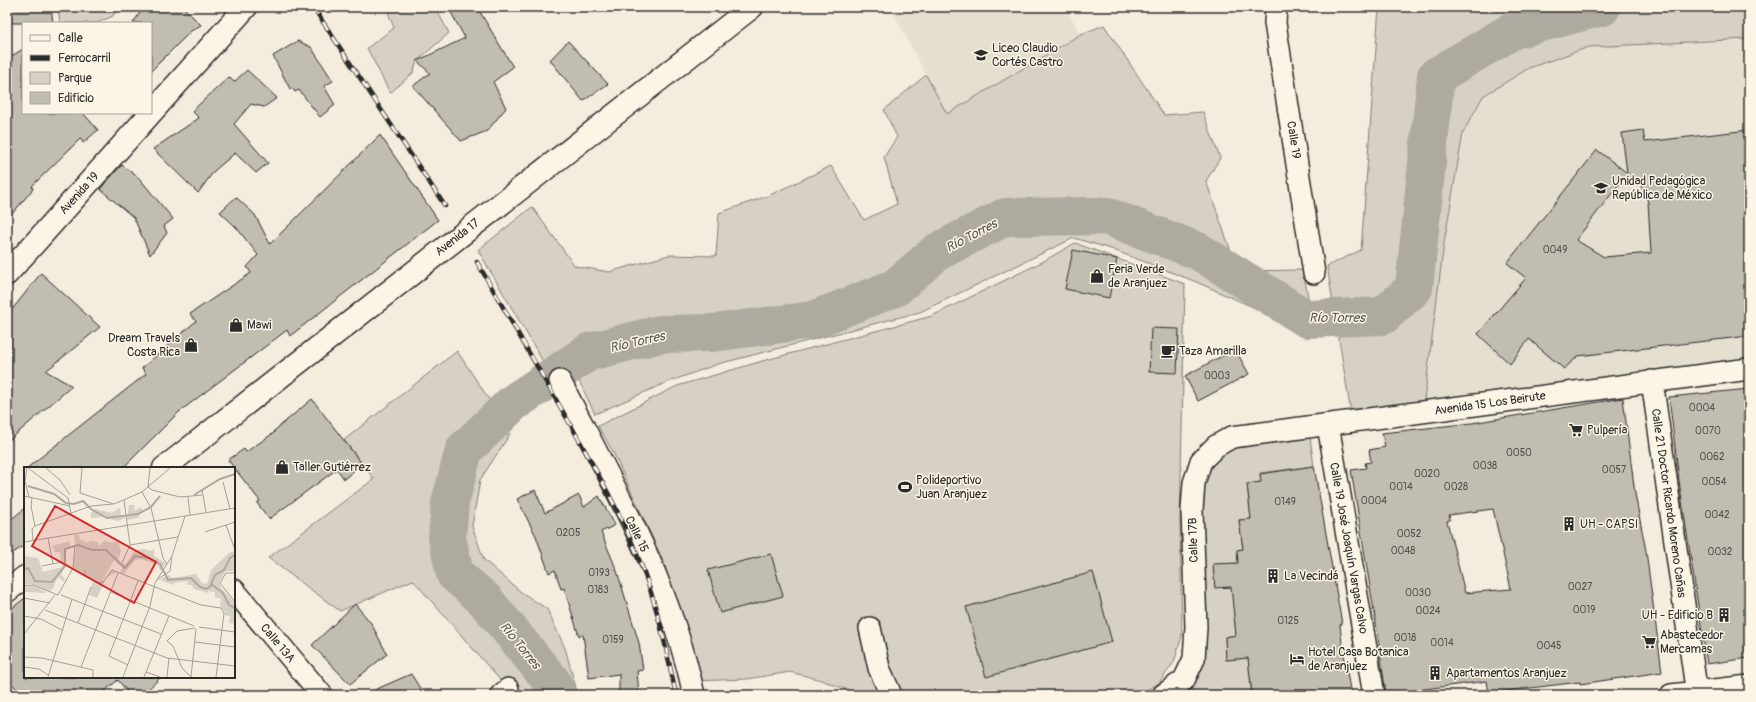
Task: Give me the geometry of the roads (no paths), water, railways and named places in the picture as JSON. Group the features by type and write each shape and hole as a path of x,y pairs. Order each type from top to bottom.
{"main road":[{"name":"Avenida 19","path":"152,112 246,7"},
{"name":"Avenida 17","path":"165,467 752,7"},
{"name":"Avenida 19","path":"7,274 150,114"},
{"path":"7,591 24,578"}],"street":[{"name":"Calle 19","path":"1276,7 1275,23 1314,273"},
{"name":"Avenida 15 Los Beirute","path":"1232,437 1749,369"},
{"name":"Calle 15","path":"560,381 644,546 668,604 687,664 694,695"},
{"name":"Calle 21 Doctor Ricardo Moreno Cañas","path":"1652,382 1697,693"},
{"name":"Calle 19 José Joaquín Vargas Calvo","path":"1328,425 1374,695"},
{"name":"Calle 17B","path":"1163,695 1184,680 1194,659 1196,627 1192,510 1194,483 1201,462 1216,446 1232,437"},
{"name":"Calle 13A","path":"235,591 322,695"},
{"path":"870,628 880,668 891,695"},
{"path":"1671,695 1749,686"}],"waterway":[{"name":"Río Torres","path":"558,695 553,683 485,600 455,574 447,538 450,503 464,450 513,403 589,352 660,334 712,333 813,320 895,288 937,252 1005,217 1106,216 1198,251 1307,319 1383,316 1414,288 1436,76 1514,30 1602,7"}],"railway":[{"path":"313,7 445,206"},
{"path":"477,262 582,446 610,497 635,549 653,598 666,646 676,695"}],"place":[{"name":"Liceo Claudio Cortés Castro","path":"981,55"},
{"name":"Unidad Pedagógica República de México","path":"1601,188"},
{"name":"Feria Verde de Aranjuez","path":"1097,276"},
{"name":"Mawi","path":"236,325"},
{"name":"Dream Travels Costa Rica","path":"191,345"},
{"name":"Taza Amarilla","path":"1168,351"},
{"name":"Pulpería","path":"1576,430"},
{"name":"Taller Gutiérrez","path":"282,467"},
{"name":"Polideportivo Juan Aranjuez","path":"905,487"},
{"name":"UH - CAPSI","path":"1569,524"},
{"name":"La Vecindá","path":"1273,576"},
{"name":"UH - Edificio B","path":"1724,615"},
{"name":"Abastecedor Mercamas","path":"1649,642"},
{"name":"Hotel Casa Botanica de Aranjuez","path":"1297,659"},
{"name":"Apartamentos Aranjuez","path":"1435,673"}]}
